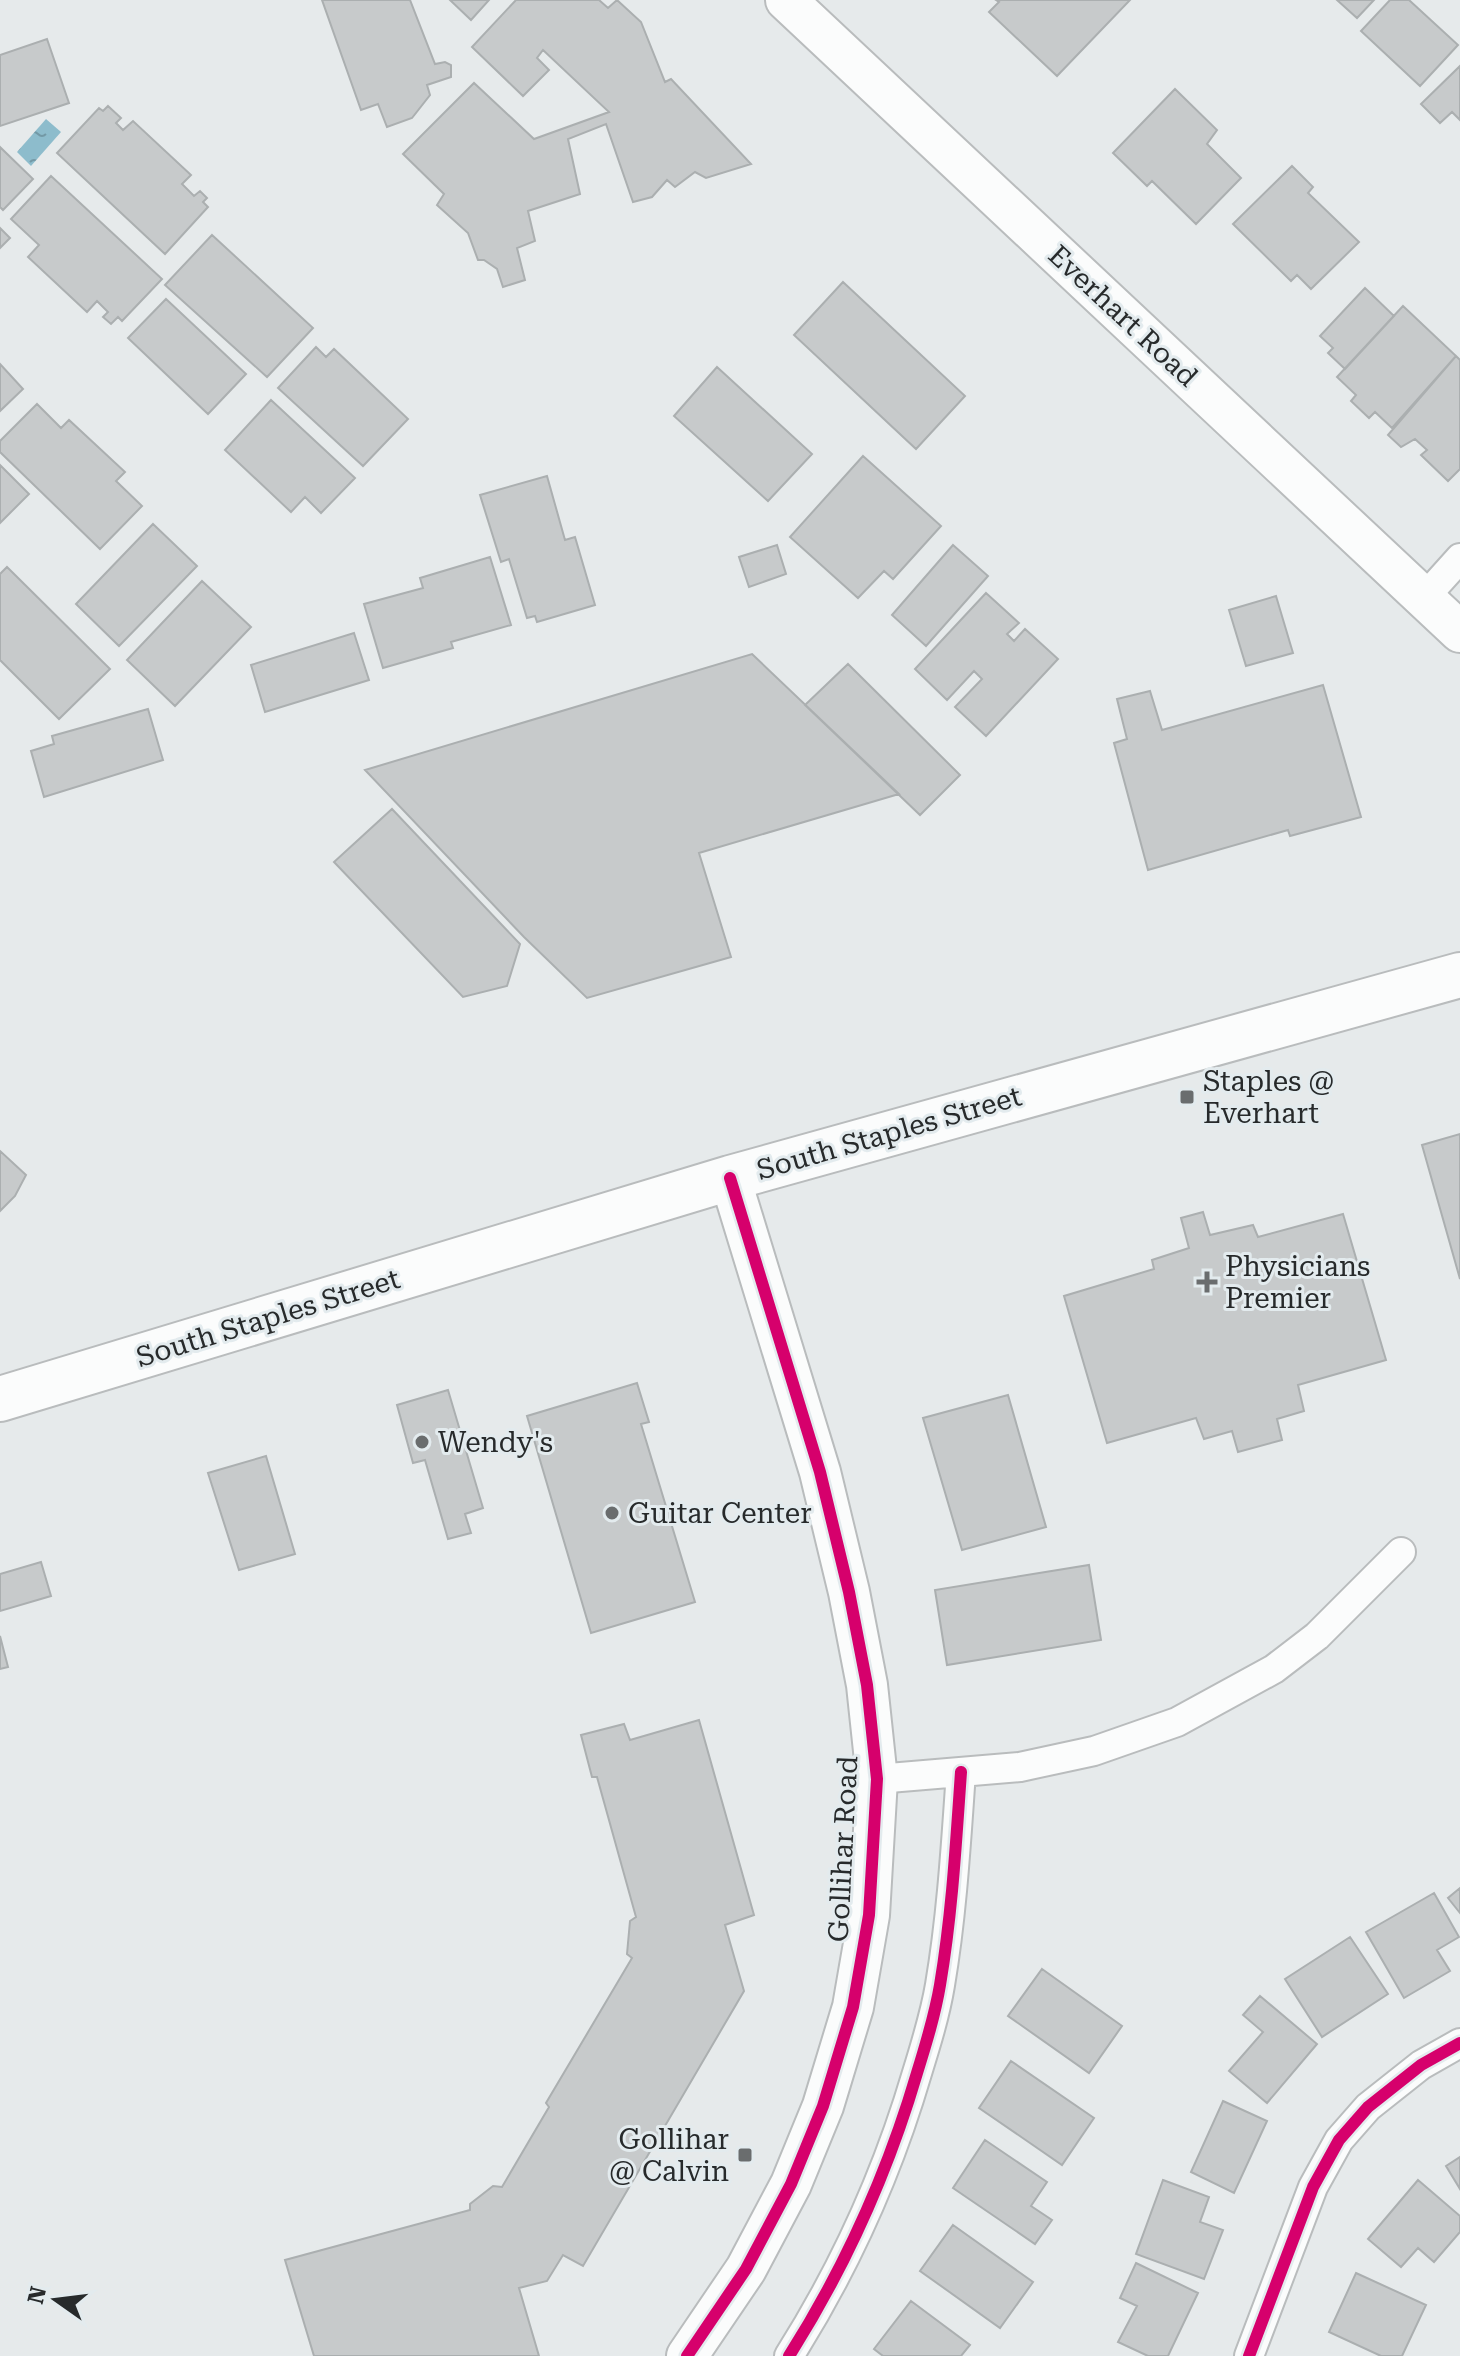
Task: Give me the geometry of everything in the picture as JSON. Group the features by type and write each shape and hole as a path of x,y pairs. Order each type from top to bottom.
{"main road":[{"name":"Everhart Road","path":"786,0 1460,632"},
{"name":"South Staples Street","path":"0,1399 730,1178 1460,975"},
{"name":"Gollihar Road","path":"687,2356 746,2269 791,2184 823,2106 853,2007 869,1915 877,1779 867,1685 820,1472 730,1178"}],"street":[{"path":"1424,598 1460,558"},
{"path":"877,1779 1020,1767 1094,1751 1177,1722 1274,1669 1317,1636 1401,1552"},
{"path":"789,2356 820,2307 855,2239 883,2175 920,2065 940,1988 951,1910 961,1772"},
{"path":"1249,2356 1313,2187 1339,2140 1368,2107 1421,2065 1460,2043"}],"water":[{"path":"46,119 61,132 31,166 17,152"}],"building":[{"path":"322,0 410,0 435,64 445,62 451,65 451,77 427,85 430,95 412,118 387,127 378,104 361,110"},
{"path":"450,0 489,0 471,20"},
{"path":"516,0 599,0 608,8 617,0 641,22 665,82 671,79 751,164 706,178 695,172 675,187 667,180 652,197 633,202 606,124 568,139 580,194 528,211 535,241 517,248 525,280 503,287 497,269 484,260 478,260 468,233 437,205 444,194 403,154 474,83 534,139 609,112 543,50 537,58 549,70 523,96 472,47"},
{"path":"996,0 1130,0 1057,76 989,12 999,2"},
{"path":"1337,0 1374,0 1357,18"},
{"path":"1390,0 1409,0 1458,45 1420,86 1361,31"},
{"path":"47,39 69,103 0,126 0,55"},
{"path":"1460,66 1460,120 1452,112 1440,123 1421,104"},
{"path":"1175,89 1217,130 1207,144 1241,178 1196,224 1152,181 1147,186 1113,153"},
{"path":"108,106 121,118 116,123 123,130 133,121 191,175 182,184 194,196 200,191 207,198 203,202 208,207 165,254 57,153 99,108 103,111"},
{"path":"0,147 33,179 3,210 0,207"},
{"path":"1292,166 1313,187 1308,193 1359,242 1311,289 1297,275 1291,281 1233,224"},
{"path":"51,176 162,279 122,321 118,317 111,324 103,317 108,312 97,301 87,312 28,257 39,245 11,219"},
{"path":"0,228 10,238 0,248"},
{"path":"212,235 313,328 267,377 165,285"},
{"path":"843,282 965,396 916,449 794,335"},
{"path":"1365,288 1394,316 1345,369 1328,353 1333,348 1320,336"},
{"path":"166,299 246,374 208,414 128,338"},
{"path":"1403,306 1456,356 1392,428 1375,412 1369,418 1351,401 1356,395 1337,377"},
{"path":"316,347 326,357 334,349 408,419 363,466 278,388"},
{"path":"1456,356 1460,360 1460,469 1448,481 1421,455 1427,450 1415,439 1401,447 1388,435"},
{"path":"0,364 23,389 0,411"},
{"path":"717,367 812,454 768,501 674,416"},
{"path":"271,400 355,478 321,513 305,497 291,512 225,450"},
{"path":"37,404 61,428 69,420 125,472 116,481 142,506 100,549 0,452 0,441"},
{"path":"863,456 941,526 893,579 884,571 858,598 790,537"},
{"path":"0,465 29,494 0,523"},
{"path":"547,476 565,540 575,537 595,605 537,622 535,616 527,618 509,559 501,562 480,495"},
{"path":"153,524 197,566 119,646 76,604"},
{"path":"777,545 786,574 749,587 739,557"},
{"path":"953,545 988,576 926,646 892,615"},
{"path":"490,557 511,625 451,642 453,648 383,668 364,604 423,588 420,578"},
{"path":"7,567 110,669 59,719 0,660 0,574"},
{"path":"202,581 251,627 175,706 127,660"},
{"path":"986,593 1019,623 1007,634 1014,641 1025,629 1058,659 986,736 955,707 982,679 974,671 947,700 915,669"},
{"path":"1276,596 1293,653 1246,666 1229,610"},
{"path":"354,633 369,680 265,712 251,665"},
{"path":"752,654 899,794 699,853 731,957 587,998 524,937 365,770"},
{"path":"848,664 960,775 920,815 805,705"},
{"path":"1323,685 1361,817 1290,836 1288,830 1148,870 1114,743 1127,739 1117,699 1150,691 1162,730"},
{"path":"148,709 163,760 44,797 31,751 54,744 52,736"},
{"path":"392,809 520,944 507,986 463,997 334,862"},
{"path":"1460,1134 1460,1279 1422,1145"},
{"path":"0,1151 26,1175 15,1196 0,1211"},
{"path":"1203,1212 1210,1235 1253,1225 1258,1237 1343,1214 1386,1360 1298,1385 1304,1411 1277,1419 1282,1440 1238,1452 1232,1431 1204,1439 1196,1418 1107,1443 1064,1296 1154,1269 1152,1260 1189,1248 1181,1218"},
{"name":"Guitar Center","path":"637,1383 649,1422 641,1424 695,1602 591,1633 527,1416"},
{"path":"448,1390 483,1508 465,1514 471,1533 448,1539 425,1460 413,1463 397,1405"},
{"path":"1008,1395 1046,1527 962,1550 923,1418"},
{"path":"266,1456 295,1554 239,1570 208,1473"},
{"path":"41,1562 51,1596 0,1611 0,1574"},
{"path":"1089,1565 1101,1640 947,1665 935,1590"},
{"path":"0,1636 8,1667 0,1669"},
{"path":"699,1720 754,1915 725,1925 744,1991 583,2266 563,2255 547,2281 519,2288 539,2356 314,2356 285,2260 470,2210 470,2204 493,2186 502,2187 549,2107 546,2103 632,1958 627,1954 630,1921 636,1917 597,1777 592,1777 581,1735 624,1724 630,1740"},
{"path":"1460,1888 1460,1913 1448,1898"},
{"path":"1434,1893 1459,1937 1437,1950 1450,1971 1404,1998 1366,1932"},
{"path":"1350,1937 1388,1994 1322,2037 1285,1979"},
{"path":"1042,1969 1122,2026 1089,2073 1008,2016"},
{"path":"1260,1996 1317,2044 1267,2103 1229,2071 1263,2032 1243,2015"},
{"path":"1011,2061 1094,2118 1062,2165 979,2108"},
{"path":"1223,2101 1267,2121 1234,2193 1191,2172"},
{"path":"985,2140 1047,2182 1031,2206 1052,2220 1035,2244 953,2188"},
{"path":"1460,2157 1460,2189 1446,2166"},
{"path":"1163,2180 1209,2197 1200,2222 1223,2230 1204,2279 1136,2254"},
{"path":"1418,2180 1460,2216 1460,2232 1434,2262 1418,2248 1401,2267 1368,2239"},
{"path":"953,2225 1033,2282 1000,2328 920,2271"},
{"path":"1136,2263 1198,2293 1168,2356 1148,2356 1118,2342 1137,2306 1120,2298"},
{"path":"1356,2273 1426,2305 1402,2356 1381,2356 1329,2332"},
{"path":"911,2301 970,2345 961,2356 883,2356 874,2349"}],"cycle path":[{"path":"687,2356 746,2269 791,2184 823,2106 853,2007 869,1915 877,1779 867,1685 849,1592 820,1472 730,1178"},
{"path":"789,2356 829,2288 863,2219 892,2148 927,2040 948,1932 961,1772"},
{"path":"1249,2356 1313,2187 1339,2140 1368,2107 1421,2065 1460,2043"}],"place":[{"name":"Staples @ Everhart","path":"1187,1097"},
{"name":"Physicians Premier","path":"1207,1282"},
{"name":"Wendy's","path":"422,1442"},
{"name":"Guitar Center","path":"612,1513"},
{"name":"Gollihar @ Calvin","path":"745,2155"}]}
